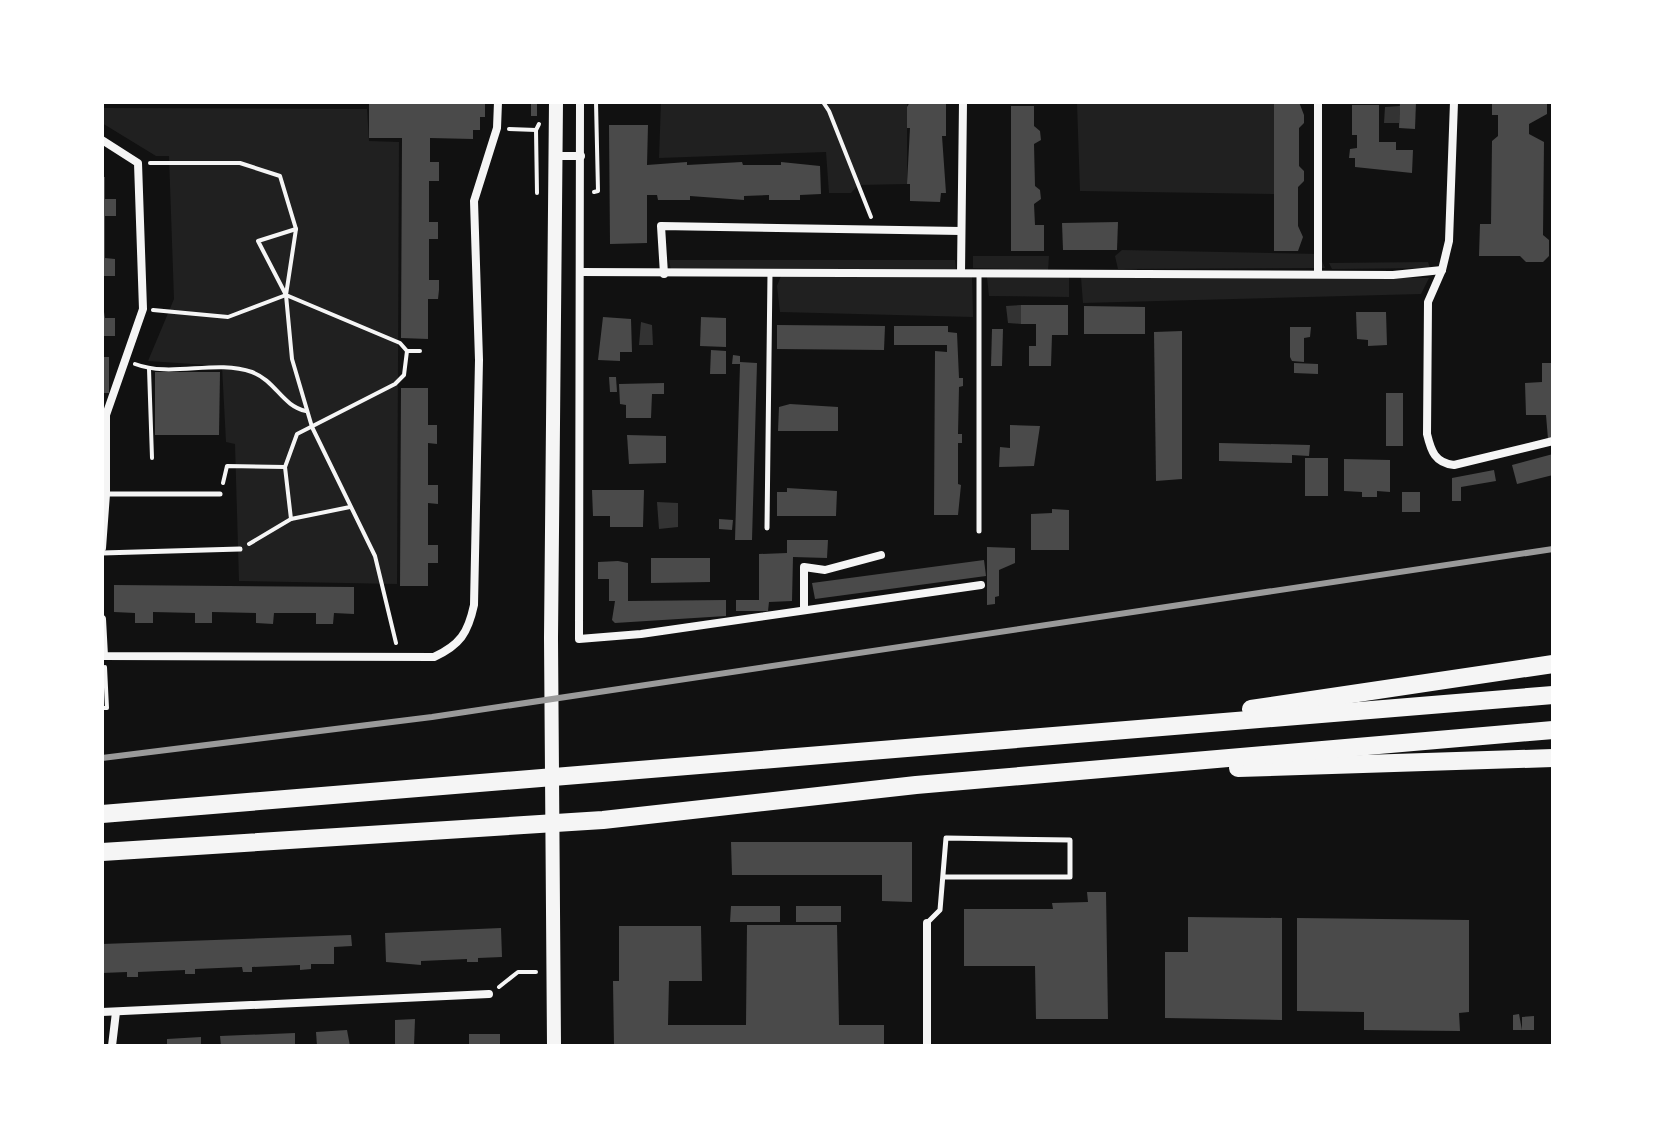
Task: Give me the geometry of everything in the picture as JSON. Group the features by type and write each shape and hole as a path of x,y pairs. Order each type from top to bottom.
{"highway":[{"path":"1098,733 1553,664"},
{"path":"102,814 1553,695"},
{"path":"102,852 603,820 1063,771 1553,730"},
{"path":"1063,771 1553,758"}],"street":[{"path":"102,619 104,656 434,657 454,648 469,629 474,605 479,360 474,201 497,128 498,102"},
{"path":"554,1046 551,638 556,102"},
{"path":"580,102 579,639 641,634 981,585"},
{"path":"961,273 963,102"},
{"path":"1318,102 1318,274"},
{"path":"1454,102 1449,241 1442,270 1428,302 1427,434 1432,453 1443,463 1454,465 1553,441"},
{"path":"102,140 138,163 143,309 106,415 102,551"},
{"path":"556,156 581,156"},
{"path":"664,274 661,226 961,231"},
{"path":"580,272 1393,275 1442,270"},
{"path":"804,609 804,567 825,570 881,555"},
{"path":"927,923 927,1046"},
{"path":"102,1012 489,994"},
{"path":"112,1046 116,1012"}],"lane":[{"path":"767,528 770,273"},
{"path":"979,273 979,531"},
{"path":"106,494 220,494"},
{"path":"102,551 240,549"},
{"path":"927,923 940,910 946,838 1070,840 1070,877 944,877"}],"path":[{"path":"823,102 875,230"},
{"path":"138,163 240,163 280,176 296,229 286,295 292,359 312,427 375,556 400,656"},
{"path":"291,519 285,467 297,434 395,384 404,375 407,351 400,343 286,295 258,241 296,229"},
{"path":"143,309 228,317 286,295"},
{"path":"407,351 420,351"},
{"path":"125,360 149,369 234,369 253,372 272,385 291,408 307,411"},
{"path":"149,369 152,458"},
{"path":"220,494 227,466 285,467"},
{"path":"240,549 291,519 350,507"},
{"path":"102,708 107,708 104,656"},
{"path":"489,994 518,972 536,973 536,961"}],"shaded area":[{"path":"661,102 907,102 907,184 858,185 851,193 829,193 826,152 659,158"},
{"path":"1077,102 1274,102 1274,194 1080,191"},
{"path":"1400,106 1399,123 1384,123 1385,107"},
{"path":"102,108 367,109 369,141 399,142 397,584 239,581 235,444 226,442 222,366 148,361 174,299 169,156 156,156 102,123"},
{"path":"1122,250 1319,254 1325,268 1118,269 1115,256"},
{"path":"973,256 1049,256 1048,270 973,268"},
{"path":"669,260 955,260 956,270 671,270"},
{"path":"1428,262 1430,268 1332,269 1329,263"},
{"path":"781,276 972,277 973,317 780,312 777,286"},
{"path":"987,277 1069,277 1069,297 989,296"},
{"path":"1081,277 1429,278 1421,294 1083,303"},
{"path":"1021,305 1021,324 1008,323 1006,306"},
{"path":"641,322 652,325 653,345 639,345"},
{"path":"657,502 678,503 678,527 659,529"}],"building":[{"path":"369,102 485,102 485,117 480,117 480,130 473,130 473,139 430,138 430,162 439,162 439,181 429,181 429,222 438,222 438,239 429,239 429,280 439,280 439,290 438,299 428,299 428,339 401,338 402,138 369,138"},
{"path":"910,102 946,104 946,136 942,136 946,193 941,193 940,202 910,201 910,184 907,184 910,128 907,128 907,107"},
{"path":"1274,102 1299,102 1304,115 1304,123 1299,128 1299,166 1304,171 1304,181 1298,187 1298,226 1303,237 1298,251 1274,251"},
{"path":"1400,102 1416,102 1415,129 1399,128"},
{"path":"1492,102 1547,102 1547,114 1529,124 1529,134 1544,142 1543,235 1549,240 1549,256 1543,262 1526,262 1520,256 1479,256 1480,224 1491,224 1492,141 1498,136 1498,115 1492,115"},
{"path":"531,104 537,104 537,116 531,116"},
{"path":"1352,105 1379,105 1379,142 1396,142 1396,150 1413,150 1412,173 1355,167 1355,158 1349,158 1350,149 1357,148 1357,135 1352,135"},
{"path":"1011,106 1034,106 1034,126 1040,131 1041,140 1034,144 1035,186 1040,190 1041,199 1034,204 1035,225 1044,225 1044,251 1011,251"},
{"path":"609,125 648,125 647,165 742,162 743,165 781,165 781,162 820,166 821,194 800,195 800,200 769,200 769,195 744,196 744,200 690,196 690,200 658,200 657,195 647,195 647,243 610,244"},
{"path":"102,177 105,177 105,199 116,199 116,216 105,216 105,258 115,259 115,276 102,276"},
{"path":"1118,222 1117,250 1063,250 1062,223"},
{"path":"102,299 105,318 115,318 115,336 102,336"},
{"path":"1021,305 1068,305 1068,335 1052,335 1051,366 1029,366 1029,346 1036,346 1036,324 1021,324"},
{"path":"1084,306 1145,307 1145,334 1084,334"},
{"path":"1356,312 1386,312 1387,345 1368,346 1368,340 1357,339"},
{"path":"603,317 631,319 632,352 620,352 620,361 598,360"},
{"path":"701,317 726,318 726,347 700,346"},
{"path":"777,325 885,326 884,350 777,349"},
{"path":"894,326 948,326 948,332 957,333 959,378 963,378 963,386 959,387 958,434 962,434 962,443 958,443 958,484 961,485 958,515 934,515 935,351 947,352 947,345 894,345"},
{"path":"1290,327 1311,327 1310,337 1304,338 1304,362 1292,361 1290,357"},
{"path":"992,329 1003,329 1002,366 991,366"},
{"path":"1182,331 1182,479 1156,481 1154,332"},
{"path":"711,350 726,351 726,374 710,374"},
{"path":"733,355 740,356 740,362 757,363 752,540 735,540 740,364 732,364"},
{"path":"102,357 109,357 109,393 102,393"},
{"path":"1294,363 1318,364 1318,374 1294,373"},
{"path":"1542,363 1553,363 1553,438 1548,439 1546,415 1526,415 1525,383 1542,382"},
{"path":"155,372 220,372 219,435 155,435"},
{"path":"609,377 616,377 617,392 610,392"},
{"path":"664,383 664,394 652,394 651,418 626,418 626,405 620,404 619,384"},
{"path":"401,388 428,388 428,425 437,425 437,444 428,443 428,485 438,485 438,504 428,503 428,545 438,545 438,563 428,563 428,586 400,586"},
{"path":"1386,393 1403,393 1403,446 1386,446"},
{"path":"790,404 838,407 838,431 778,431 779,407"},
{"path":"1010,425 1040,426 1034,466 999,467 1000,447 1010,448"},
{"path":"627,435 666,436 666,463 629,464"},
{"path":"1219,443 1310,445 1309,456 1292,455 1292,463 1219,461"},
{"path":"1553,454 1553,475 1517,484 1512,465"},
{"path":"1305,458 1328,458 1328,496 1305,496"},
{"path":"1344,459 1390,460 1390,492 1377,491 1377,497 1362,497 1362,492 1344,491"},
{"path":"1494,470 1496,481 1461,487 1461,501 1452,501 1452,478"},
{"path":"787,488 837,491 836,516 777,516 777,492 787,492"},
{"path":"592,490 644,490 643,527 610,527 610,516 593,516"},
{"path":"1402,492 1420,492 1420,512 1402,512"},
{"path":"1052,509 1069,510 1069,550 1031,550 1031,514 1052,513"},
{"path":"719,519 733,520 732,530 719,529"},
{"path":"787,540 828,540 827,558 793,557 792,601 769,602 768,611 736,611 736,600 759,600 759,554 787,553"},
{"path":"987,547 1015,548 1015,563 999,570 999,596 995,597 995,604 987,605"},
{"path":"651,558 710,558 710,582 651,583"},
{"path":"984,560 986,576 815,599 812,583"},
{"path":"598,562 628,563 628,601 726,600 726,616 615,623 612,620 615,601 609,601 609,579 598,579"},
{"path":"114,585 354,587 354,614 334,613 333,624 316,624 316,613 274,613 273,624 256,623 256,613 212,612 212,623 195,623 195,613 153,612 153,623 135,623 135,613 114,612"},
{"path":"731,842 912,842 912,902 882,901 882,875 732,875"},
{"path":"1087,892 1106,892 1108,1019 1036,1019 1035,966 964,966 964,909 1053,909 1052,903 1088,902"},
{"path":"731,906 780,906 780,922 730,922"},
{"path":"796,906 841,906 841,922 796,922"},
{"path":"1188,917 1282,918 1282,1020 1165,1018 1165,952 1188,952"},
{"path":"1297,918 1469,920 1469,1012 1459,1013 1460,1031 1364,1030 1364,1012 1297,1011"},
{"path":"747,925 837,925 839,1025 884,1025 884,1046 614,1046 613,981 619,981 619,926 701,926 702,981 669,981 668,1025 746,1025"},
{"path":"501,928 502,957 478,958 478,962 467,962 467,959 421,961 421,965 386,962 385,933"},
{"path":"351,935 352,946 334,947 334,964 311,964 311,969 300,970 300,965 252,967 252,972 243,972 242,967 195,969 195,974 185,974 185,970 138,972 138,977 127,977 127,972 102,973 102,944"},
{"path":"1519,1014 1522,1030 1513,1030 1513,1015"},
{"path":"1534,1016 1534,1030 1522,1030 1522,1017"},
{"path":"415,1019 414,1046 395,1046 395,1020"},
{"path":"347,1030 350,1046 317,1046 316,1032"},
{"path":"295,1033 295,1046 221,1046 220,1036"},
{"path":"469,1034 500,1034 500,1046 469,1046"},
{"path":"201,1037 201,1046 167,1046 167,1039"}],"railway":[{"path":"102,758 432,717 1553,549"}]}
